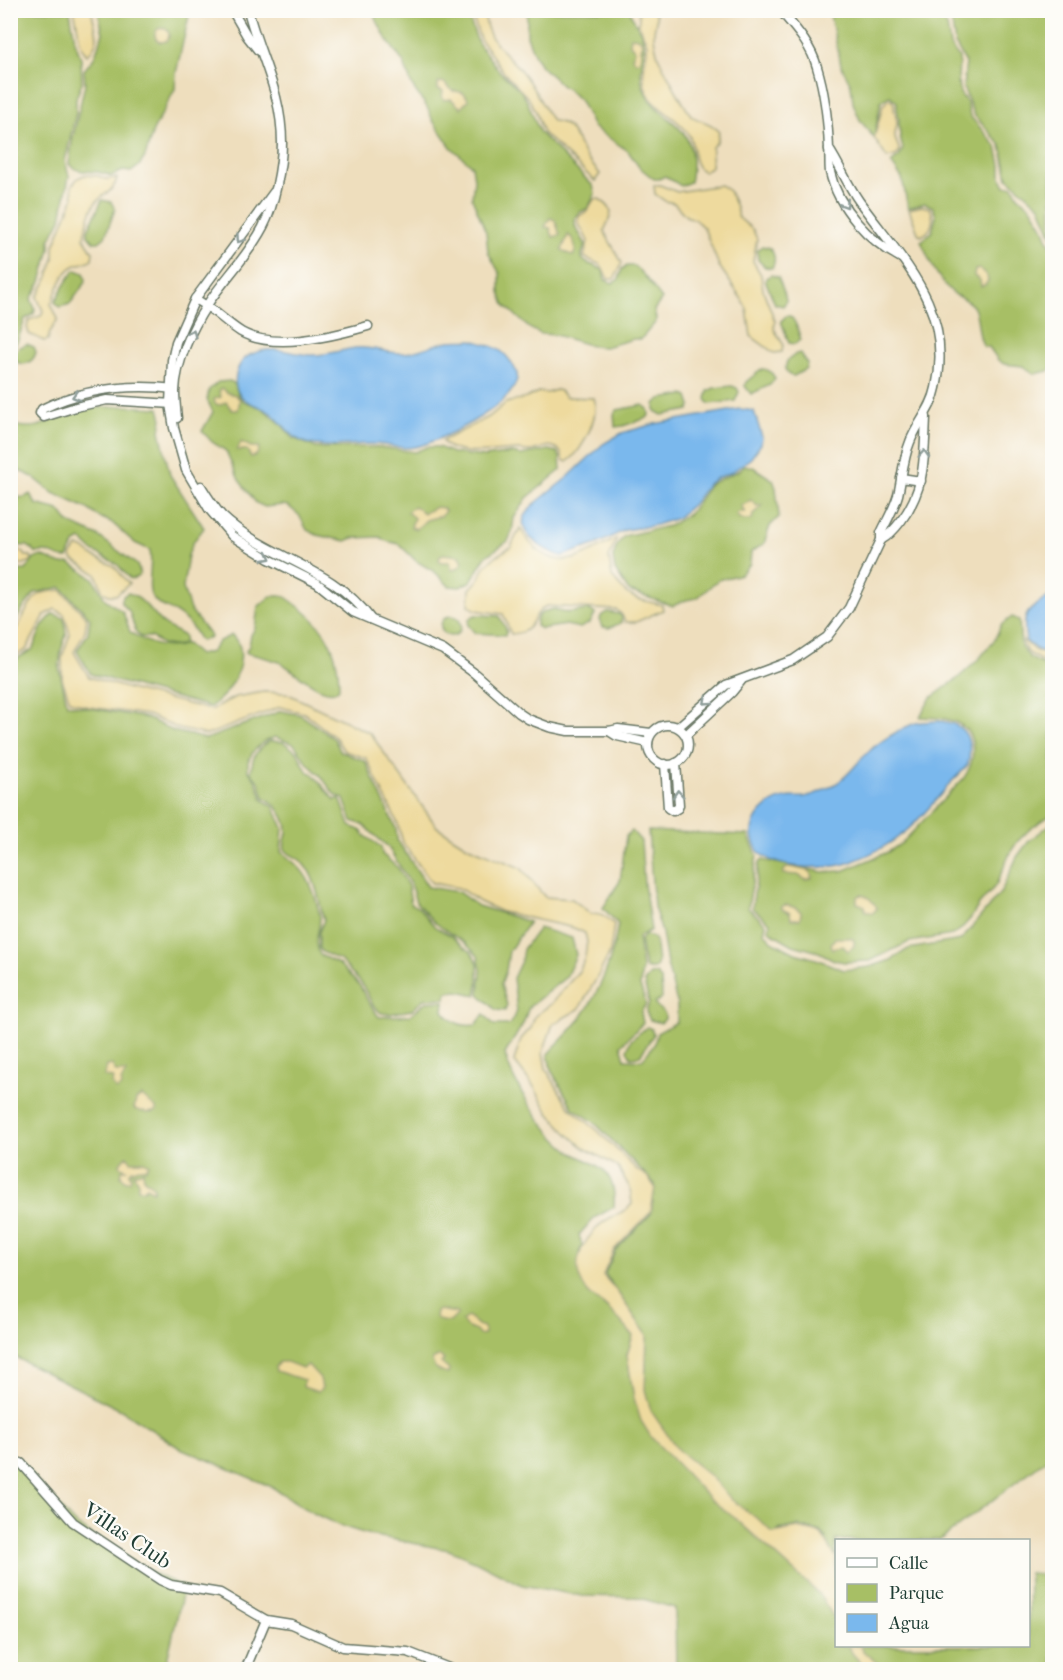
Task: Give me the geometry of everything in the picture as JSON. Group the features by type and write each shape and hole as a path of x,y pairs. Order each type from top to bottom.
{"street":[{"path":"232,10 247,36 260,52"},
{"path":"173,389 186,347 207,305 246,255 264,226 273,205 280,164 281,123 274,85 260,52 248,10"},
{"path":"780,10 805,41 817,67 830,171 834,185 848,211 873,239 886,250 902,258"},
{"path":"678,728 721,689 793,660 827,637 849,608 881,540 881,533 897,498 911,440 932,401 939,373 939,354 937,328 930,303 902,258 844,179 829,149"},
{"path":"274,192 195,299 176,342 172,360 173,404 184,455 197,481 218,512 250,536 321,574 362,608 370,618 443,650 474,673 519,713 539,724 568,731 624,729 651,733 667,725 678,728 686,735 687,750 676,763 679,804 678,808 673,811 668,808 665,764"},
{"path":"195,299 207,305 241,332 255,338 270,340 329,336 368,326"},
{"path":"173,389 136,387 77,394 42,409 40,413 44,417 107,400 173,404"},
{"path":"107,390 107,400"},
{"path":"881,540 892,532 916,499 924,470 926,415"},
{"path":"901,478 921,481"},
{"path":"686,735 732,692 741,680"},
{"path":"609,731 617,736 648,743"},
{"path":"651,733 648,743 652,757 665,764 676,763"},
{"name":"Villas Club","path":"21,1463 67,1515 89,1534 128,1557 160,1580 171,1585 220,1593 266,1620 291,1624 343,1647 408,1652 454,1670"},
{"path":"245,1670 266,1620"}],"green space":[{"path":"11,10 70,11 75,41 81,59 82,83 76,98 76,113 65,161 69,176 61,219 50,240 50,249 41,282 31,299 35,309 34,314 25,319 17,342 11,350"},
{"path":"98,11 190,11 176,73 175,89 153,131 145,157 131,172 123,171 111,176 80,170 69,164 85,84 84,70 94,58 103,33"},
{"path":"372,11 468,11 478,43 500,72 520,90 540,133 593,186 595,194 588,208 575,218 575,226 586,245 583,260 603,270 605,280 613,283 619,279 622,269 634,266 662,299 654,310 655,323 641,339 605,347 592,346 556,335 541,334 529,328 505,305 500,292 500,274 488,252 486,232 472,198 474,179 472,166 451,147 433,121 427,107 412,86 404,63 387,40"},
{"path":"527,11 630,11 644,43 641,77 644,89 656,108 679,128 690,146 692,173 690,182 681,186 665,176 654,179 639,167 628,151 593,127 580,101 541,66 534,54 527,36"},
{"path":"829,11 937,11 938,17 947,26 950,46 959,58 960,93 967,103 970,116 997,147 1001,178 1005,186 1013,186 1018,196 1030,206 1041,223 1052,249 1052,368 1048,371 1035,374 1023,366 1004,364 998,360 989,347 984,347 974,308 969,302 952,292 937,275 921,241 932,232 936,216 933,207 925,203 908,208 902,178 891,163 900,156 903,148 897,102 890,96 881,101 874,138 860,120 853,103 851,85 841,65"},
{"path":"944,11 1052,11 1052,236 1040,206 1008,178 1001,145 974,115 963,87 966,63 955,44 952,24"},
{"path":"102,200 111,202 115,209 105,237 99,242 94,242 88,235 88,230"},
{"path":"762,246 770,248 773,253 772,268 765,267 758,260 757,250"},
{"path":"76,270 84,273 85,283 70,304 60,307 55,302"},
{"path":"771,275 778,277 783,289 786,302 783,306 775,304 766,282 766,278"},
{"path":"786,316 792,318 798,330 800,340 795,344 789,343 781,321"},
{"path":"27,344 34,347 35,355 26,363 17,362 14,355 18,348"},
{"path":"800,353 807,363 806,369 794,376 789,375 785,369 787,361"},
{"path":"762,369 770,371 775,379 770,385 751,394 745,386 746,382"},
{"path":"230,381 235,384 243,401 262,408 293,438 316,448 378,447 415,452 427,447 438,447 453,453 485,457 512,453 521,455 549,450 557,452 560,457 561,470 527,498 514,518 508,541 485,557 471,581 460,587 449,586 435,572 416,561 399,544 380,537 353,538 346,541 317,535 307,530 299,515 288,506 265,507 256,503 239,480 226,451 212,442 202,431 213,412 207,400 209,390 218,382"},
{"path":"732,386 739,392 735,401 709,404 706,399 708,391"},
{"path":"684,395 688,397 691,406 689,410 662,415 655,411 655,404 660,399"},
{"path":"643,405 648,409 647,418 615,427 614,414 617,410"},
{"path":"124,406 159,408 162,419 160,431 170,475 204,528 193,542 188,555 183,588 190,610 211,637 200,641 183,618 159,604 152,597 150,593 150,550 135,543 111,522 53,493 33,477 11,467 10,419 17,426 33,427 81,410"},
{"path":"744,465 753,467 773,480 779,517 770,526 764,544 751,552 750,564 741,574 718,580 697,598 673,606 629,591 615,570 613,557 617,545 624,536 669,526 689,514 710,484 740,470"},
{"path":"30,494 36,504 59,510 69,523 98,536 137,565 139,576 129,578 117,564 93,551 81,540 74,544 68,558 46,552 36,553 28,546 11,545 11,496 13,498 25,497"},
{"path":"41,556 61,564 70,563 93,578 105,599 123,612 130,632 150,643 172,647 187,644 199,655 211,652 219,641 232,635 237,641 241,657 233,682 223,696 210,707 91,674 77,651 88,633 90,618 61,587 35,593 11,629 11,571 26,570 34,559"},
{"path":"128,593 141,601 162,623 184,636 184,644 173,646 162,644 151,637 141,637 136,632 129,611 121,603 123,596"},
{"path":"271,596 284,596 297,605 325,634 331,645 338,672 339,688 336,691 314,686 279,662 247,653 255,628 258,607"},
{"path":"555,609 568,612 590,610 595,614 590,623 580,628 566,625 541,629 536,626 537,618 541,613"},
{"path":"607,612 619,614 622,617 621,623 609,628 603,627 601,616"},
{"path":"53,614 64,618 66,635 59,668 67,704 147,718 173,731 206,739 281,711 301,715 334,739 341,752 365,761 396,829 397,840 428,887 458,892 478,906 529,922 509,951 501,984 507,1005 505,1011 496,1010 479,994 481,970 478,956 465,943 435,923 416,902 410,883 388,847 363,825 352,821 344,799 334,794 294,744 275,737 263,742 253,752 248,762 248,770 256,781 263,800 273,806 283,828 281,852 294,862 307,878 313,892 320,916 316,940 320,955 339,964 360,986 379,1017 410,1015 426,1002 444,1001 443,1011 457,1023 476,1025 484,1014 494,1025 509,1025 517,1011 513,978 521,961 523,949 539,928 572,938 576,955 566,977 529,1007 523,1024 505,1054 523,1094 552,1135 573,1153 602,1169 611,1182 614,1207 594,1218 579,1235 582,1245 579,1253 586,1290 623,1322 633,1336 627,1355 633,1392 649,1406 645,1390 647,1335 605,1274 616,1250 651,1214 655,1184 594,1122 573,1108 551,1070 548,1054 583,1015 606,971 618,924 603,908 620,881 626,836 632,831 641,841 644,884 651,930 638,937 642,968 640,986 646,1004 641,1012 643,1023 621,1045 625,1059 642,1060 654,1045 657,1033 677,1022 677,1003 654,907 648,831 748,835 757,855 748,908 766,924 764,932 772,941 795,953 844,970 869,967 891,960 908,949 961,940 1001,892 1017,857 1029,841 1052,823 1052,1455 941,1539 835,1539 835,1647 1030,1647 1030,1573 1052,1577 1052,1669 676,1669 675,1608 636,1597 582,1596 522,1585 449,1550 370,1535 338,1525 311,1512 272,1487 178,1447 123,1411 11,1355 11,662 32,650 43,625","holes":["798,1526 822,1532 826,1538 777,1530"]},
{"path":"475,615 499,616 507,631 505,635 475,633 468,625 469,619"},
{"path":"451,616 458,619 461,626 458,633 451,636 444,633 441,626 444,619"},
{"path":"1012,617 1019,620 1021,647 1030,658 1052,669 1052,814 1029,830 1017,842 996,885 971,918 952,935 909,942 870,961 844,962 793,945 769,931 770,923 752,908 759,863 762,860 823,872 843,871 888,852 902,843 963,779 973,753 970,736 966,729 946,719 920,717 930,699 979,659 995,639 1001,625"},
{"path":"270,741 283,742 297,752 307,771 313,774 335,800 340,798 350,826 362,831 381,847 382,854 398,868 408,886 411,904 419,908 435,927 452,936 471,952 478,963 476,995 458,991 447,992 446,998 424,999 412,1010 381,1013 373,1005 362,984 340,960 322,952 319,948 319,932 324,920 314,883 309,871 301,861 285,849 287,831 283,816 264,797 259,782 251,773 252,762 256,754"},
{"path":"645,935 652,937 656,942 658,962 652,969 645,968 640,940"},
{"path":"656,974 661,979 662,998 655,1005 665,1014 665,1019 661,1023 650,1020 646,1012 649,1003 644,982 650,975"},
{"path":"647,1027 652,1029 653,1035 640,1056 631,1057 627,1050 631,1040"},
{"path":"10,1456 21,1463 73,1522 145,1570 184,1587 165,1669 11,1669"}],"sand":[{"path":"74,11 92,11 97,38 87,55 80,40"},
{"path":"471,11 485,11 485,21 492,37 526,78 552,121 564,124 572,132 586,157 600,174 595,181 543,133 529,99 505,74 480,39"},
{"path":"638,11 654,11 656,19 654,35 658,56 689,113 713,126 719,132 717,142 712,147 711,167 704,172 697,165 691,139 685,129 656,104 647,92 643,74 647,43 640,27"},
{"path":"162,28 167,30 169,35 167,40 162,42 157,40 155,35 157,30"},
{"path":"631,37 642,41 640,61 636,62 632,57 635,50 630,44"},
{"path":"443,82 453,91 462,92 465,95 468,100 461,108 451,99 444,100 443,91 438,89 438,83"},
{"path":"888,100 892,100 894,104 897,123 895,138 900,150 897,155 887,158 874,138 883,105"},
{"path":"84,175 99,176 105,179 117,178 112,189 95,203 89,218 84,238 93,252 92,259 74,266 63,277 51,304 58,319 48,340 44,341 29,334 27,327 29,320 41,316 43,311 37,297 47,280 54,259 54,246 73,199 72,185"},
{"path":"654,185 677,192 720,185 729,191 738,217 753,230 757,239 753,261 761,275 763,290 775,321 774,329 783,344 782,352 774,353 751,336 747,309 719,266 704,228 694,219 686,216 674,203 665,201 655,194"},
{"path":"594,199 599,199 608,206 611,212 604,231 622,263 614,279 608,279 601,265 584,257 588,241 578,222 579,216 587,211"},
{"path":"922,206 930,208 933,220 928,231 921,236 909,209"},
{"path":"550,218 555,220 560,235 553,237 550,228 545,227"},
{"path":"568,235 575,245 573,256 562,250"},
{"path":"980,269 987,276 988,281 981,286 980,280 974,276 975,270"},
{"path":"222,388 236,395 240,400 238,410 232,410 226,402 221,405 215,404 214,399 221,397 219,391"},
{"path":"556,390 565,397 594,398 592,424 584,442 567,462 563,460 559,450 553,447 529,451 467,452 448,447 442,441 489,417 506,403 539,392 547,393"},
{"path":"241,442 251,447 259,447 257,455 251,457 247,450 237,450"},
{"path":"751,500 757,506 763,505 753,514 752,520 739,518 736,515 738,512 745,512 741,506"},
{"path":"414,506 424,513 436,507 443,508 445,511 441,516 426,520 417,529 411,527 414,518 407,512"},
{"path":"520,528 536,549 558,560 577,558 616,539 609,558 612,577 626,593 637,599 662,605 663,610 636,622 625,622 617,610 546,606 536,615 529,627 519,633 511,634 503,614 476,610 469,605 470,589 479,579 484,567 511,547"},
{"path":"11,547 23,552 26,556 31,556 32,561 21,565 11,557"},
{"path":"77,547 83,548 93,556 114,566 129,584 116,595 103,592 96,574 72,559 71,556"},
{"path":"443,554 460,556 463,562 453,570 450,562 439,560"},
{"path":"61,590 87,618 85,631 74,652 89,677 211,710 235,697 264,692 286,693 370,733 437,827 469,847 521,868 545,897 572,899 591,914 601,914 614,924 610,952 599,974 579,1009 553,1024 543,1052 546,1069 569,1107 597,1130 637,1170 647,1176 655,1187 651,1212 614,1250 603,1275 647,1335 645,1390 651,1411 678,1450 709,1475 732,1500 773,1533 798,1528 821,1533 835,1555 835,1619 819,1594 736,1519 710,1499 651,1437 641,1421 634,1398 627,1355 633,1336 612,1312 586,1290 581,1281 578,1263 583,1246 601,1224 632,1204 630,1188 617,1166 584,1148 566,1132 549,1113 534,1087 514,1061 521,1039 531,1028 535,1016 551,1004 580,970 585,957 587,941 585,933 574,928 502,912 480,902 459,888 432,883 403,843 398,824 366,758 344,751 336,738 304,713 280,707 207,735 179,729 148,715 89,707 70,701 62,679 62,657 70,634 64,614 55,609 45,615 26,650 11,658 11,633 18,626 33,600 42,593"},
{"path":"1023,640 1034,650 1052,657 1052,667 1029,653"},
{"path":"790,867 810,871 812,878 806,880 798,875 783,874 785,869"},
{"path":"860,895 874,903 877,908 873,913 865,911 865,906 857,903 857,897"},
{"path":"786,905 801,912 800,919 791,919 790,913 782,909 782,906"},
{"path":"835,938 850,938 854,940 854,946 848,951 842,945 833,949 831,944"},
{"path":"112,1065 116,1072 126,1072 121,1082 122,1086 116,1090 112,1084 113,1078 104,1077 107,1066"},
{"path":"142,1096 156,1108 156,1112 146,1113 134,1109 136,1100"},
{"path":"127,1156 131,1161 144,1161 149,1164 146,1169 132,1169 129,1173 130,1181 126,1181 121,1176 122,1170 126,1169 121,1167 120,1163"},
{"path":"143,1171 144,1179 154,1187 153,1191 146,1187 144,1190 138,1188 138,1180 133,1174"},
{"path":"439,1310 457,1313 457,1315 450,1322 441,1321 435,1317"},
{"path":"468,1316 484,1327 484,1334 479,1335 476,1331 466,1327 462,1321"},
{"path":"440,1356 444,1360 441,1363 449,1370 448,1374 438,1370 433,1363 432,1360"},
{"path":"279,1362 287,1362 302,1368 308,1365 320,1378 322,1388 318,1392 303,1387 304,1380 276,1371 275,1367"},
{"path":"849,1647 861,1647 884,1669 866,1669"}],"water":[{"path":"472,340 491,346 505,354 513,365 517,377 511,392 501,402 472,422 456,431 415,447 374,444 323,446 306,443 292,434 269,412 244,399 239,394 235,381 241,362 259,351 281,350 316,355 361,348 405,353 449,341"},
{"path":"740,409 754,411 762,437 761,444 751,458 732,472 709,483 693,504 677,518 656,525 625,530 597,544 562,556 536,543 526,531 524,518 532,506 568,477 603,444 622,433 654,424"},
{"path":"1052,594 1052,655 1036,649 1026,641 1025,622 1029,612"},
{"path":"939,721 955,725 966,734 970,747 968,764 915,823 894,840 851,862 818,867 781,864 762,855 756,848 752,836 754,822 769,804 783,798 807,796 825,789 841,780 870,750 897,732 916,723"}]}
